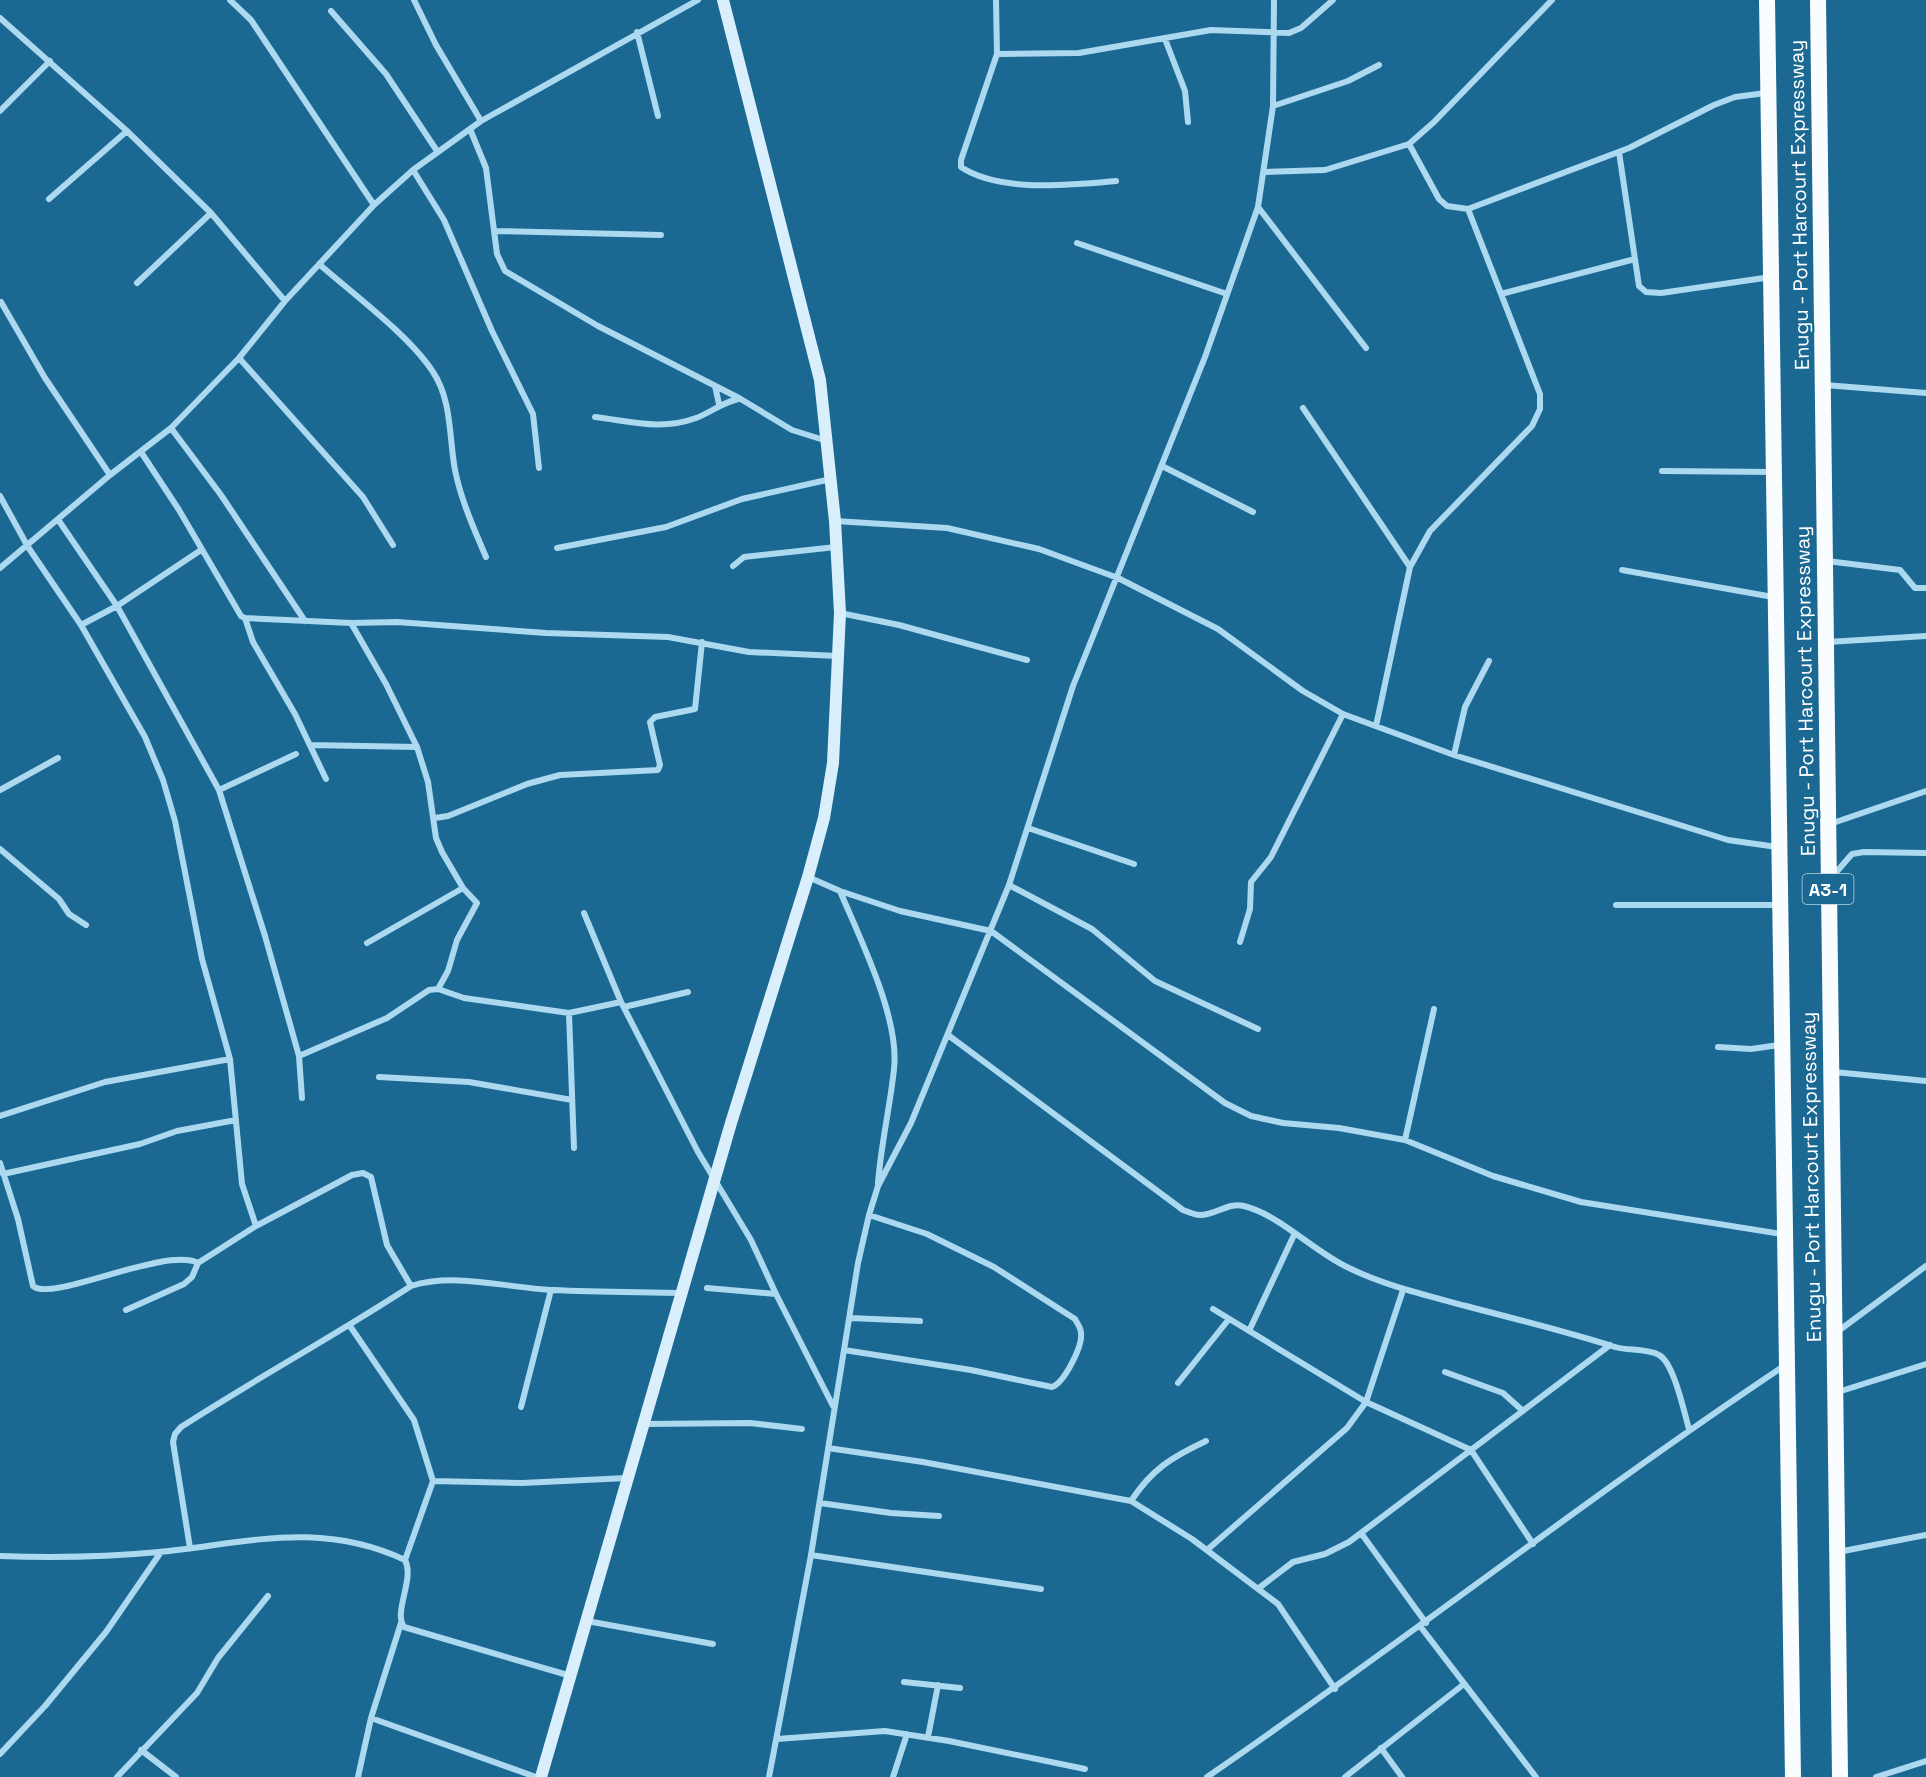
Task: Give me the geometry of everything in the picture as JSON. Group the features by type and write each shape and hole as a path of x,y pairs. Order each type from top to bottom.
{"highway":[{"name":"Enugu - Port Harcourt Expressway","path":"1767,0 1792,1777"},
{"name":"Enugu - Port Harcourt Expressway","path":"1818,0 1840,1777"}],"main road":[{"path":"542,1777 715,1181 808,877 824,818 833,763 840,612 835,521 820,380 723,0"}],"street":[{"path":"230,0 251,20 374,205"},
{"path":"414,0 436,45 480,121"},
{"path":"0,568 59,521 110,475 171,429 239,358 285,301 374,205 413,170 480,121 698,0"},
{"path":"996,0 997,54 961,160 962,167 998,180 1036,185 1116,181"},
{"path":"769,1777 811,1555 833,1407 858,1263 869,1215 878,1186 911,1123 1009,885 1073,686 1162,466 1258,207 1273,106 1274,0"},
{"path":"997,54 1063,54 1211,30 1242,29 1289,33 1301,28 1333,0"},
{"path":"1265,172 1333,168 1409,144 1434,122 1552,0"},
{"path":"331,11 386,74 437,151"},
{"path":"0,18 127,131 211,213 285,301"},
{"path":"638,32 658,116"},
{"path":"1165,39 1185,91 1188,122"},
{"path":"0,111 50,61"},
{"path":"1273,106 1348,81 1378,65"},
{"path":"1409,144 1439,200 1447,206 1468,209 1619,152 1714,105 1735,97 1768,93"},
{"path":"470,129 486,168 499,263 511,276 647,353 715,386 792,430 828,441"},
{"path":"49,199 127,131"},
{"path":"1619,152 1639,286 1646,292 1654,294 1772,277"},
{"path":"413,170 444,220 492,331 533,414 539,468"},
{"path":"1258,207 1366,348"},
{"path":"1376,726 1410,567 1430,531 1532,426 1540,409 1540,394 1468,209"},
{"path":"137,283 211,213"},
{"path":"495,231 661,236"},
{"path":"1077,243 1227,294"},
{"path":"1501,294 1635,259"},
{"path":"319,264 401,336 434,372 444,395 455,470 471,522 486,557"},
{"path":"1,302 45,378 110,475"},
{"path":"239,358 363,497 393,545"},
{"path":"1822,384 1926,393"},
{"path":"715,386 719,404"},
{"path":"595,417 654,426 698,418 719,404 739,399"},
{"path":"1303,408 1410,567"},
{"path":"171,429 221,495 305,621"},
{"path":"141,452 179,510 241,616 245,618 351,623 397,622 546,633 668,637 749,652 838,656"},
{"path":"1162,466 1253,512"},
{"path":"1662,471 1774,472"},
{"path":"557,548 666,527 742,500 831,479"},
{"path":"0,496 28,547 81,625 145,737 163,780 175,821 202,959 230,1059 242,1184 256,1226"},
{"path":"59,521 117,606 219,790 265,936 299,1056 302,1098"},
{"path":"835,521 947,528 1039,549 1118,578 1218,629 1304,691 1343,714 1454,755 1728,840 1780,847"},
{"path":"733,566 744,557 836,547"},
{"path":"81,625 117,606 201,550"},
{"path":"1826,561 1900,570 1916,588 1926,588"},
{"path":"1622,570 1777,598"},
{"path":"840,612 899,625 1027,660"},
{"path":"245,618 253,642 296,714 326,779"},
{"path":"351,623 386,684 417,747 428,782 435,818 436,838 442,852 463,888 476,899 476,908 457,940 448,971 438,989"},
{"path":"1827,642 1926,636"},
{"path":"435,818 448,816 526,784 560,775 658,770 660,765 650,722 655,717 695,709 702,642"},
{"path":"1454,755 1465,707 1489,661"},
{"path":"1240,942 1250,909 1251,882 1271,857 1343,714"},
{"path":"310,745 417,747"},
{"path":"219,790 296,754"},
{"path":"0,790 58,758"},
{"path":"1828,825 1926,791"},
{"path":"1028,828 1134,864"},
{"path":"0,849 59,899 69,914 86,925"},
{"path":"1828,882 1852,854 1864,852 1926,853"},
{"path":"808,877 840,891 900,911 991,931 1225,1103 1251,1116 1283,1123 1339,1128 1405,1140 1493,1176 1581,1202 1786,1234"},
{"path":"1009,885 1098,933 1155,981 1258,1029"},
{"path":"367,943 463,888"},
{"path":"840,891 867,954 894,1042 895,1069 881,1143 878,1186"},
{"path":"1616,905 1781,905"},
{"path":"584,913 623,1004 715,1181 752,1240 776,1294 833,1407"},
{"path":"299,1056 387,1018 417,996 438,989 464,998 569,1013 688,992"},
{"path":"1405,1140 1434,1009"},
{"path":"569,1013 574,1148"},
{"path":"948,1035 1183,1210 1199,1215 1212,1213 1227,1206 1243,1206 1276,1219 1294,1235 1348,1268 1403,1290 1626,1351 1657,1353 1665,1359 1689,1429"},
{"path":"1718,1047 1751,1049 1783,1045"},
{"path":"0,1116 105,1082 230,1059"},
{"path":"1830,1071 1926,1081"},
{"path":"379,1077 469,1082 572,1100"},
{"path":"3,1174 140,1144 177,1131 236,1120"},
{"path":"0,1163 18,1219 33,1286 36,1289 49,1291 116,1271 184,1259 198,1263"},
{"path":"126,1310 184,1284 192,1276 198,1263 256,1226 352,1175 363,1173 371,1177 375,1186 387,1245 411,1286"},
{"path":"844,1350 971,1370 1052,1387 1063,1381 1080,1345 1081,1332 1075,1319 994,1267 927,1234 869,1215"},
{"path":"1249,1331 1294,1235"},
{"path":"1836,1333 1926,1266"},
{"path":"190,1548 173,1442 175,1434 181,1427 245,1386 350,1326 411,1286 422,1283 464,1281 551,1290 682,1293"},
{"path":"707,1288 776,1294"},
{"path":"521,1407 551,1290"},
{"path":"1207,1550 1335,1440 1366,1402 1403,1290"},
{"path":"1213,1309 1366,1402 1471,1450 1533,1544"},
{"path":"850,1318 920,1321"},
{"path":"1178,1383 1229,1319"},
{"path":"350,1326 414,1420 433,1481 405,1560 408,1573 401,1623 371,1718 358,1777"},
{"path":"1259,1588 1293,1562 1336,1549 1361,1533 1610,1345"},
{"path":"1207,1777 1335,1689 1689,1429 1787,1364"},
{"path":"1836,1393 1926,1364"},
{"path":"1445,1372 1503,1393 1523,1411"},
{"path":"644,1424 750,1423 802,1429"},
{"path":"1131,1501 1146,1478 1162,1464 1206,1441"},
{"path":"828,1448 923,1462 1131,1501 1207,1550 1278,1604 1335,1689"},
{"path":"433,1481 522,1483 628,1478"},
{"path":"820,1503 891,1513 939,1516"},
{"path":"1361,1533 1464,1684 1536,1777"},
{"path":"0,1556 75,1559 161,1552 301,1535 332,1538 388,1552 405,1560"},
{"path":"1838,1552 1926,1535"},
{"path":"0,1754 45,1706 106,1632 161,1552"},
{"path":"811,1555 1041,1589"},
{"path":"117,1777 197,1693 218,1658 268,1596"},
{"path":"587,1621 713,1644"},
{"path":"401,1623 409,1629 571,1676"},
{"path":"904,1682 960,1688"},
{"path":"1344,1777 1464,1684"},
{"path":"928,1737 938,1685"},
{"path":"371,1718 536,1777"},
{"path":"777,1739 885,1731 928,1737 1085,1769"},
{"path":"893,1777 907,1734"},
{"path":"1382,1748 1402,1777"},
{"path":"141,1750 176,1777"},
{"path":"1876,1777 1926,1761"}]}
